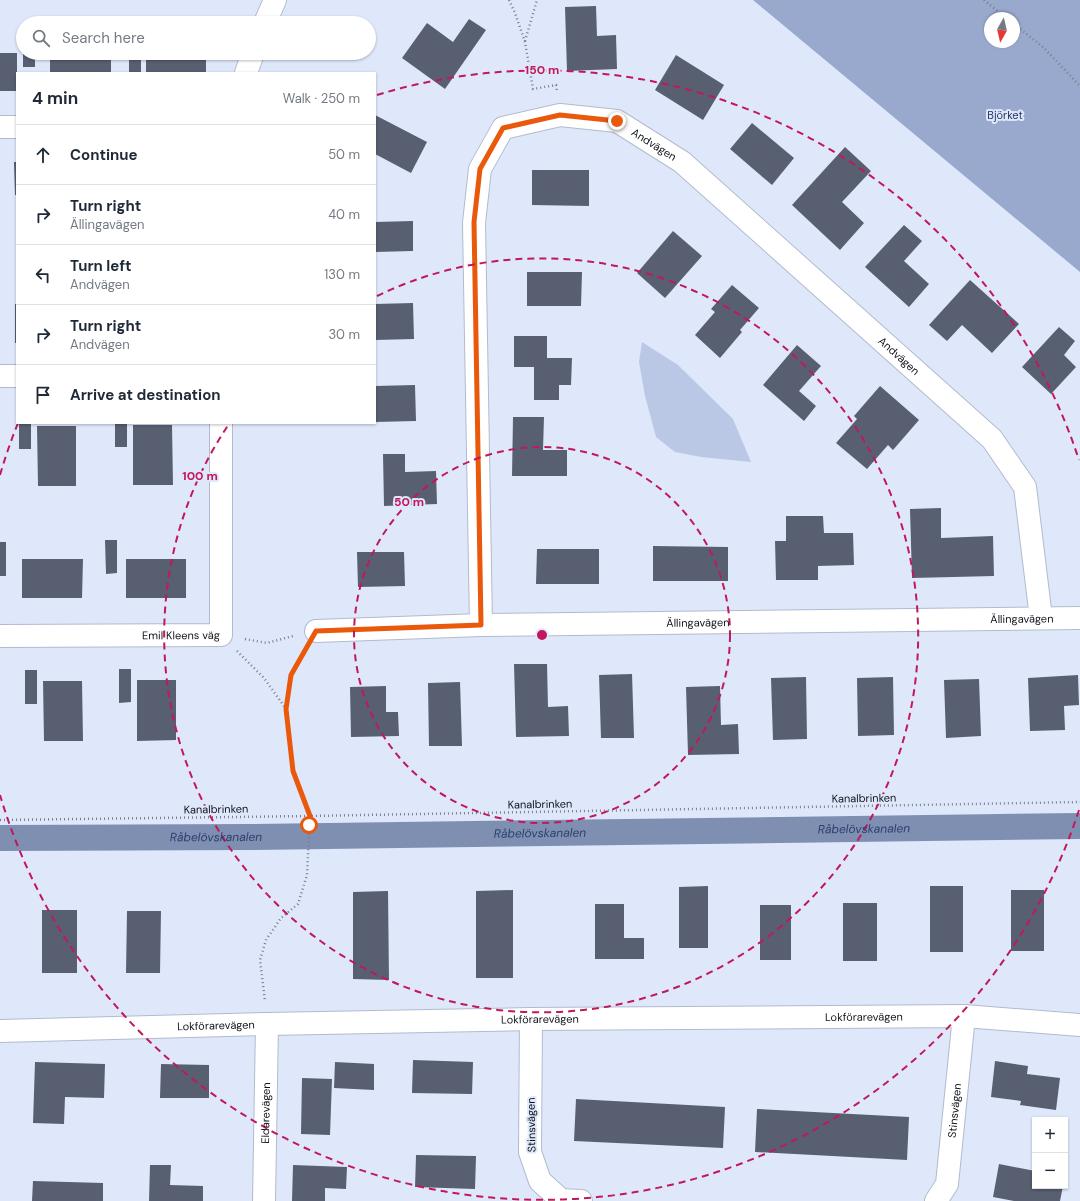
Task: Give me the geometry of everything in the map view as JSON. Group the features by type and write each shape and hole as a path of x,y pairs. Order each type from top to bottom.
{"street":[{"path":"268,16 275,0"},
{"path":"246,72 251,60"},
{"name":"Andvägen","path":"481,625 474,222 480,169 503,128 560,115 617,121 682,162 992,439 1025,487 1041,618"},
{"path":"0,127 16,127"},
{"path":"0,376 16,376"},
{"name":"Emil Kleens väg","path":"0,636 221,635 220,424"},
{"name":"Ällingavägen","path":"316,631 481,625 1080,618"},
{"name":"Lokförarevägen","path":"0,1031 532,1019 964,1016 1080,1025"},
{"name":"Stinsvägen","path":"936,1201 947,1184 964,1016"},
{"name":"Stinsvägen","path":"532,1019 530,1152 540,1181 561,1200 581,1201"},
{"name":"Eldarevägen","path":"264,1201 267,1024"}],"path":[{"path":"510,0 524,42 533,89 556,86 560,115"},
{"path":"524,42 537,0"},
{"path":"984,0 999,12"},
{"path":"1020,29 1043,47 1080,86"},
{"path":"221,635 266,643 316,631"},
{"path":"267,1024 260,960 266,940 281,918 298,904 307,875 310,816 293,771 286,709 291,675 316,631"},
{"path":"221,635 264,678 286,709"},
{"name":"Kanalbrinken","path":"0,820 1080,802"}],"shaded area":[{"path":"642,342 678,365 733,419 751,462 701,457 675,452 656,437 645,396 639,362"}],"green space":[{"name":"Björket","path":"753,0 1080,0 1080,272"}],"building":[{"path":"596,6 597,36 616,35 617,69 567,71 565,7"},
{"path":"469,19 486,30 445,89 402,58 427,23 453,42"},
{"path":"0,53 16,53 16,91 0,91"},
{"path":"676,55 724,85 703,120 655,90"},
{"path":"23,60 35,60 35,67 23,67"},
{"path":"50,60 111,60 111,72 50,72"},
{"path":"129,60 141,60 141,72 129,72"},
{"path":"146,60 206,60 206,72 146,72"},
{"path":"376,116 427,142 411,173 376,155"},
{"path":"752,123 794,158 772,185 730,149"},
{"path":"845,147 871,171 842,202 864,223 840,250 792,205"},
{"path":"14,162 16,162 16,195"},
{"path":"532,170 589,170 589,206 532,205"},
{"path":"413,221 413,251 376,252 376,222"},
{"path":"904,225 922,241 904,261 929,284 909,307 865,267"},
{"path":"673,231 702,256 665,298 637,273"},
{"path":"527,272 582,272 581,306 527,306"},
{"path":"970,280 1019,324 992,353 962,325 947,341 929,325"},
{"path":"732,285 759,308 740,330 742,332 720,358 695,335 715,312 711,309"},
{"path":"413,303 414,339 376,340 376,304"},
{"path":"15,304 16,304 16,343"},
{"path":"1059,327 1075,341 1064,355 1076,367 1051,394 1022,367"},
{"path":"514,336 547,336 547,358 572,358 571,385 559,385 559,400 534,400 534,367 514,367"},
{"path":"797,345 821,366 799,391 816,406 804,421 763,385"},
{"path":"415,385 416,421 376,422 376,386"},
{"path":"880,386 919,420 893,450 888,445 867,469 836,443 857,419 854,416"},
{"path":"513,417 544,417 543,450 567,450 567,476 512,476"},
{"path":"19,424 31,424 31,449 19,449"},
{"path":"115,424 127,424 127,447 115,447"},
{"path":"133,425 172,425 173,485 133,485"},
{"path":"37,426 76,426 76,486 38,486"},
{"path":"383,454 405,454 405,472 436,471 437,504 384,506"},
{"path":"941,508 941,538 993,536 994,576 912,578 910,509"},
{"path":"786,516 823,516 824,533 853,533 854,565 818,566 818,580 776,580 775,541 786,541"},
{"path":"105,540 117,540 117,573 106,574"},
{"path":"0,542 6,542 6,576 0,576"},
{"path":"653,546 728,547 728,581 653,581"},
{"path":"537,549 599,549 599,584 536,584"},
{"path":"357,552 404,552 405,586 358,587"},
{"path":"22,559 83,559 82,598 22,598"},
{"path":"126,559 186,559 186,598 126,598"},
{"path":"514,664 547,664 548,707 568,706 569,736 516,737"},
{"path":"119,669 131,669 131,702 119,703"},
{"path":"25,670 37,670 37,704 25,704"},
{"path":"632,674 634,738 601,738 599,675"},
{"path":"1078,675 1079,705 1064,706 1065,730 1030,731 1028,678"},
{"path":"806,677 807,739 773,740 771,678"},
{"path":"893,677 894,735 858,736 857,678"},
{"path":"979,679 981,736 946,738 944,680"},
{"path":"137,680 176,680 176,740 137,741"},
{"path":"43,681 82,681 83,741 44,741"},
{"path":"460,682 462,746 429,746 428,683"},
{"path":"386,686 386,712 398,712 399,736 351,737 350,687"},
{"path":"720,686 721,725 738,724 739,754 688,755 686,687"},
{"path":"708,886 708,948 679,948 679,887"},
{"path":"930,886 963,886 963,952 930,952"},
{"path":"513,890 513,978 476,978 476,891"},
{"path":"1011,890 1044,890 1044,951 1011,951"},
{"path":"388,891 389,980 353,979 353,892"},
{"path":"843,903 877,903 877,961 843,961"},
{"path":"595,904 624,904 624,938 644,938 644,959 595,959"},
{"path":"760,905 791,905 791,960 760,960"},
{"path":"42,910 77,910 77,973 42,973"},
{"path":"127,911 161,911 160,973 126,973"},
{"path":"413,1060 473,1062 472,1094 412,1093"},
{"path":"995,1061 1028,1066 1027,1074 1060,1078 1056,1110 1020,1105 1021,1101 991,1097"},
{"path":"35,1062 105,1064 104,1098 65,1097 64,1124 33,1123"},
{"path":"335,1062 374,1064 374,1090 334,1088"},
{"path":"161,1064 209,1065 209,1098 160,1098"},
{"path":"302,1078 332,1079 330,1135 301,1134"},
{"path":"576,1099 725,1107 723,1148 574,1141"},
{"path":"757,1109 909,1117 907,1160 755,1152"},
{"path":"416,1155 476,1156 475,1189 415,1187"},
{"path":"999,1164 1032,1170 1032,1189 1062,1189 1060,1201 1014,1201 993,1197"},
{"path":"150,1165 171,1165 170,1185 203,1186 203,1201 149,1201"},
{"path":"293,1165 347,1167 346,1189 325,1188 325,1201 292,1201"},
{"path":"33,1181 103,1183 103,1201 32,1201"}],"waterway":[{"name":"Råbelövskanalen","path":"0,838 251,837 1080,826"}],"route":[{"path":"309,825 310,816 293,771 286,709 291,675 316,631 481,625 474,222 480,169 503,128 560,115 617,121"}]}
